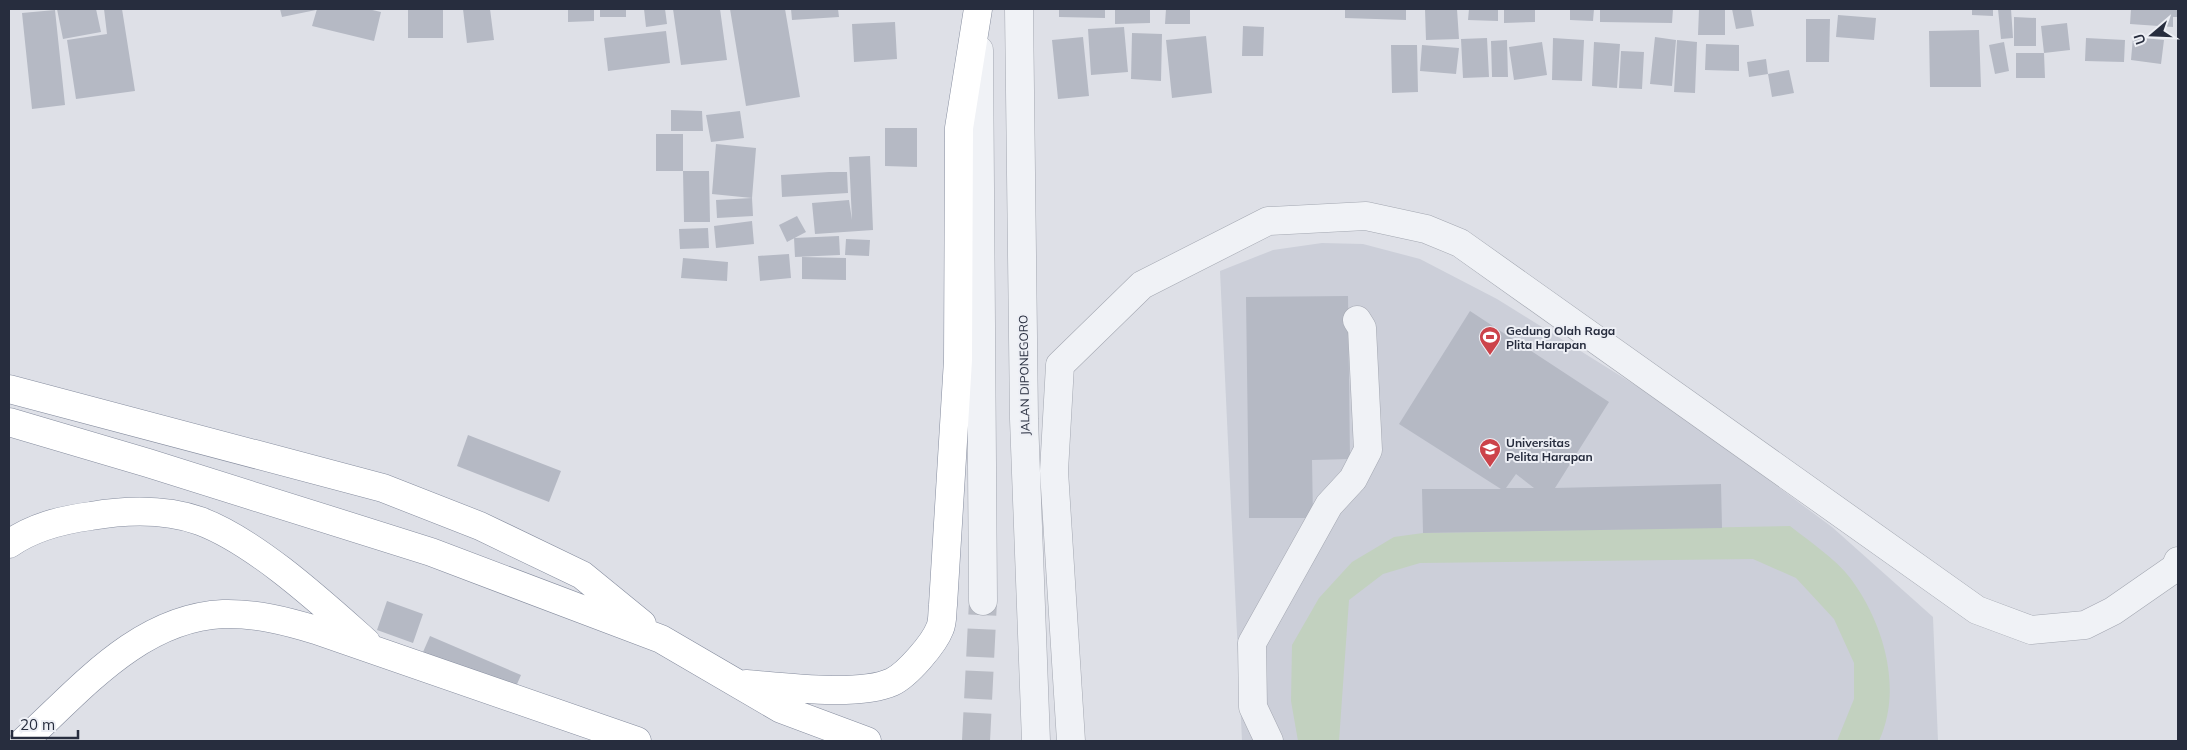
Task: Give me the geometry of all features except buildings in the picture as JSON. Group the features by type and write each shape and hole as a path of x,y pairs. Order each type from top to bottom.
{"highway":[{"path":"739,684 848,688 888,683 909,669 926,651 940,628 958,360 959,128 978,9"},
{"path":"9,389 383,488 480,526 582,575 661,639 782,709 867,741"},
{"path":"9,422 148,463 431,552 661,639"},
{"path":"9,544 24,534 63,520 119,511 157,513 199,521 229,535 284,573 377,651"},
{"path":"24,741 110,662 145,636 179,623 221,614 276,618 637,741"}],"street":[{"path":"978,9 983,601"},
{"name":"JALAN DIPONEGORO","path":"1019,9 1024,419 1036,741"},
{"path":"1071,741 1054,471 1060,365 1142,285 1268,221 1366,216 1426,229 1460,244 1978,610 2031,630 2085,625 2128,600 2175,568 2178,561"},
{"path":"1269,741 1253,707 1252,643 1329,505 1353,479 1368,450 1362,328 1356,320"}],"shaded area":[{"name":"Universitas Pelita Harapan","path":"1322,243 1363,244 1420,259 1497,299 1672,408 1832,527 1933,617 1938,741 1242,741 1220,271 1273,250"}],"green space":[{"path":"1790,526 1845,571 1863,597 1873,616 1881,636 1889,679 1886,721 1879,741 1837,741 1854,699 1854,663 1834,619 1796,578 1753,559 1420,563 1383,574 1349,600 1339,741 1298,741 1291,701 1292,645 1319,598 1352,562 1394,537 1423,533"}],"tunnel":[{"path":"976,741 983,601"}],"place":[{"name":"Gedung Olah Raga Plita Harapan","path":"1490,356"},
{"name":"Universitas Pelita Harapan","path":"1490,468"}]}
